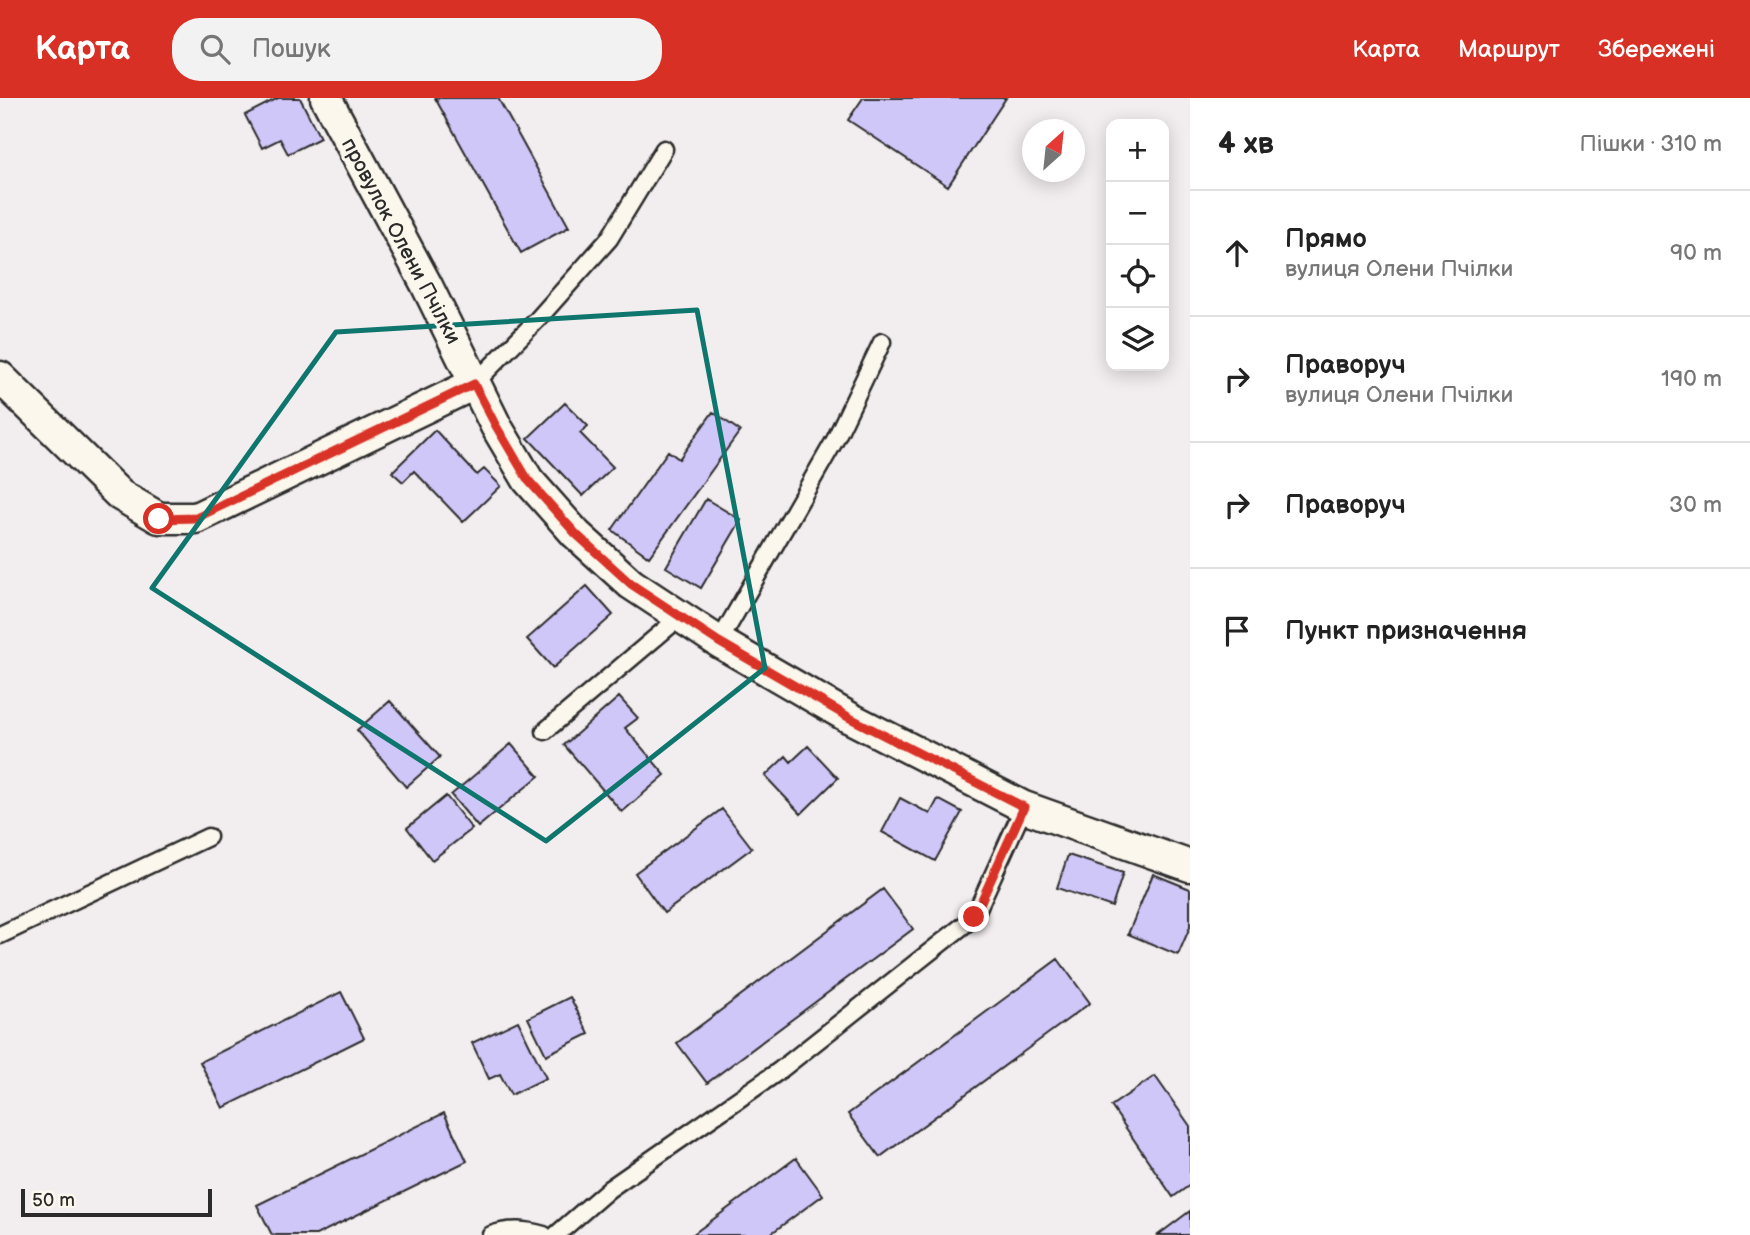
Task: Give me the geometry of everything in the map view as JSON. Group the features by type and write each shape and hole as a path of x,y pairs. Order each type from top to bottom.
{"street":[{"name":"провулок Олени Пчілки","path":"326,98 426,284 496,426 528,480 576,534 631,584 719,642 850,718 1024,807 1190,866"},
{"path":"0,377 120,495 159,519 196,518 474,384"}],"lane":[{"path":"474,384 537,320 609,239 664,149"},
{"path":"719,642 835,440 882,342"},
{"path":"545,731 680,617"},
{"path":"556,1235 609,1189 779,1071 974,917 1024,807"},
{"path":"0,935 208,837"},
{"path":"491,1235 501,1231 525,1230 544,1235"}],"highlighted area":[{"path":"697,310 765,668 546,841 152,588 336,332"}],"building":[{"path":"278,98 300,98 320,138 288,154 280,139 262,148 245,115"},
{"path":"435,98 498,98 569,227 521,253"},
{"path":"863,98 1006,98 948,186 848,120"},
{"path":"565,403 588,426 580,433 613,467 583,496 528,438"},
{"path":"713,412 740,431 649,557 612,530 668,451 679,459"},
{"path":"435,430 477,475 484,469 501,486 463,522 414,471 403,482 392,472"},
{"path":"706,499 741,520 701,588 666,567"},
{"path":"587,586 613,615 553,668 527,639"},
{"path":"619,697 638,718 625,728 665,775 622,812 564,745"},
{"path":"390,701 440,757 406,787 357,730"},
{"path":"511,744 539,776 478,827 451,795"},
{"path":"808,746 838,778 801,814 765,776 786,756 791,762"},
{"path":"446,796 472,829 432,860 407,828"},
{"path":"900,798 930,814 938,799 962,812 935,861 882,832"},
{"path":"722,809 752,848 664,913 635,873"},
{"path":"1068,855 1123,873 1112,907 1057,888"},
{"path":"1153,874 1190,889 1190,927 1178,955 1128,934"},
{"path":"883,889 913,929 707,1083 677,1043"},
{"path":"1058,959 1090,1003 880,1157 848,1114"},
{"path":"341,992 364,1038 223,1108 200,1062"},
{"path":"570,997 589,1034 546,1055 528,1018"},
{"path":"518,1021 546,1078 511,1095 500,1074 489,1079 472,1043"},
{"path":"1155,1076 1190,1126 1190,1185 1173,1197 1111,1106"},
{"path":"444,1113 467,1161 316,1235 272,1235 257,1205"},
{"path":"796,1158 823,1195 769,1235 692,1235"},
{"path":"1190,1211 1190,1235 1158,1235"}],"route":[{"path":"159,519 196,518 474,384 528,480 576,534 631,584 719,642 850,718 1024,807 974,917"}]}
